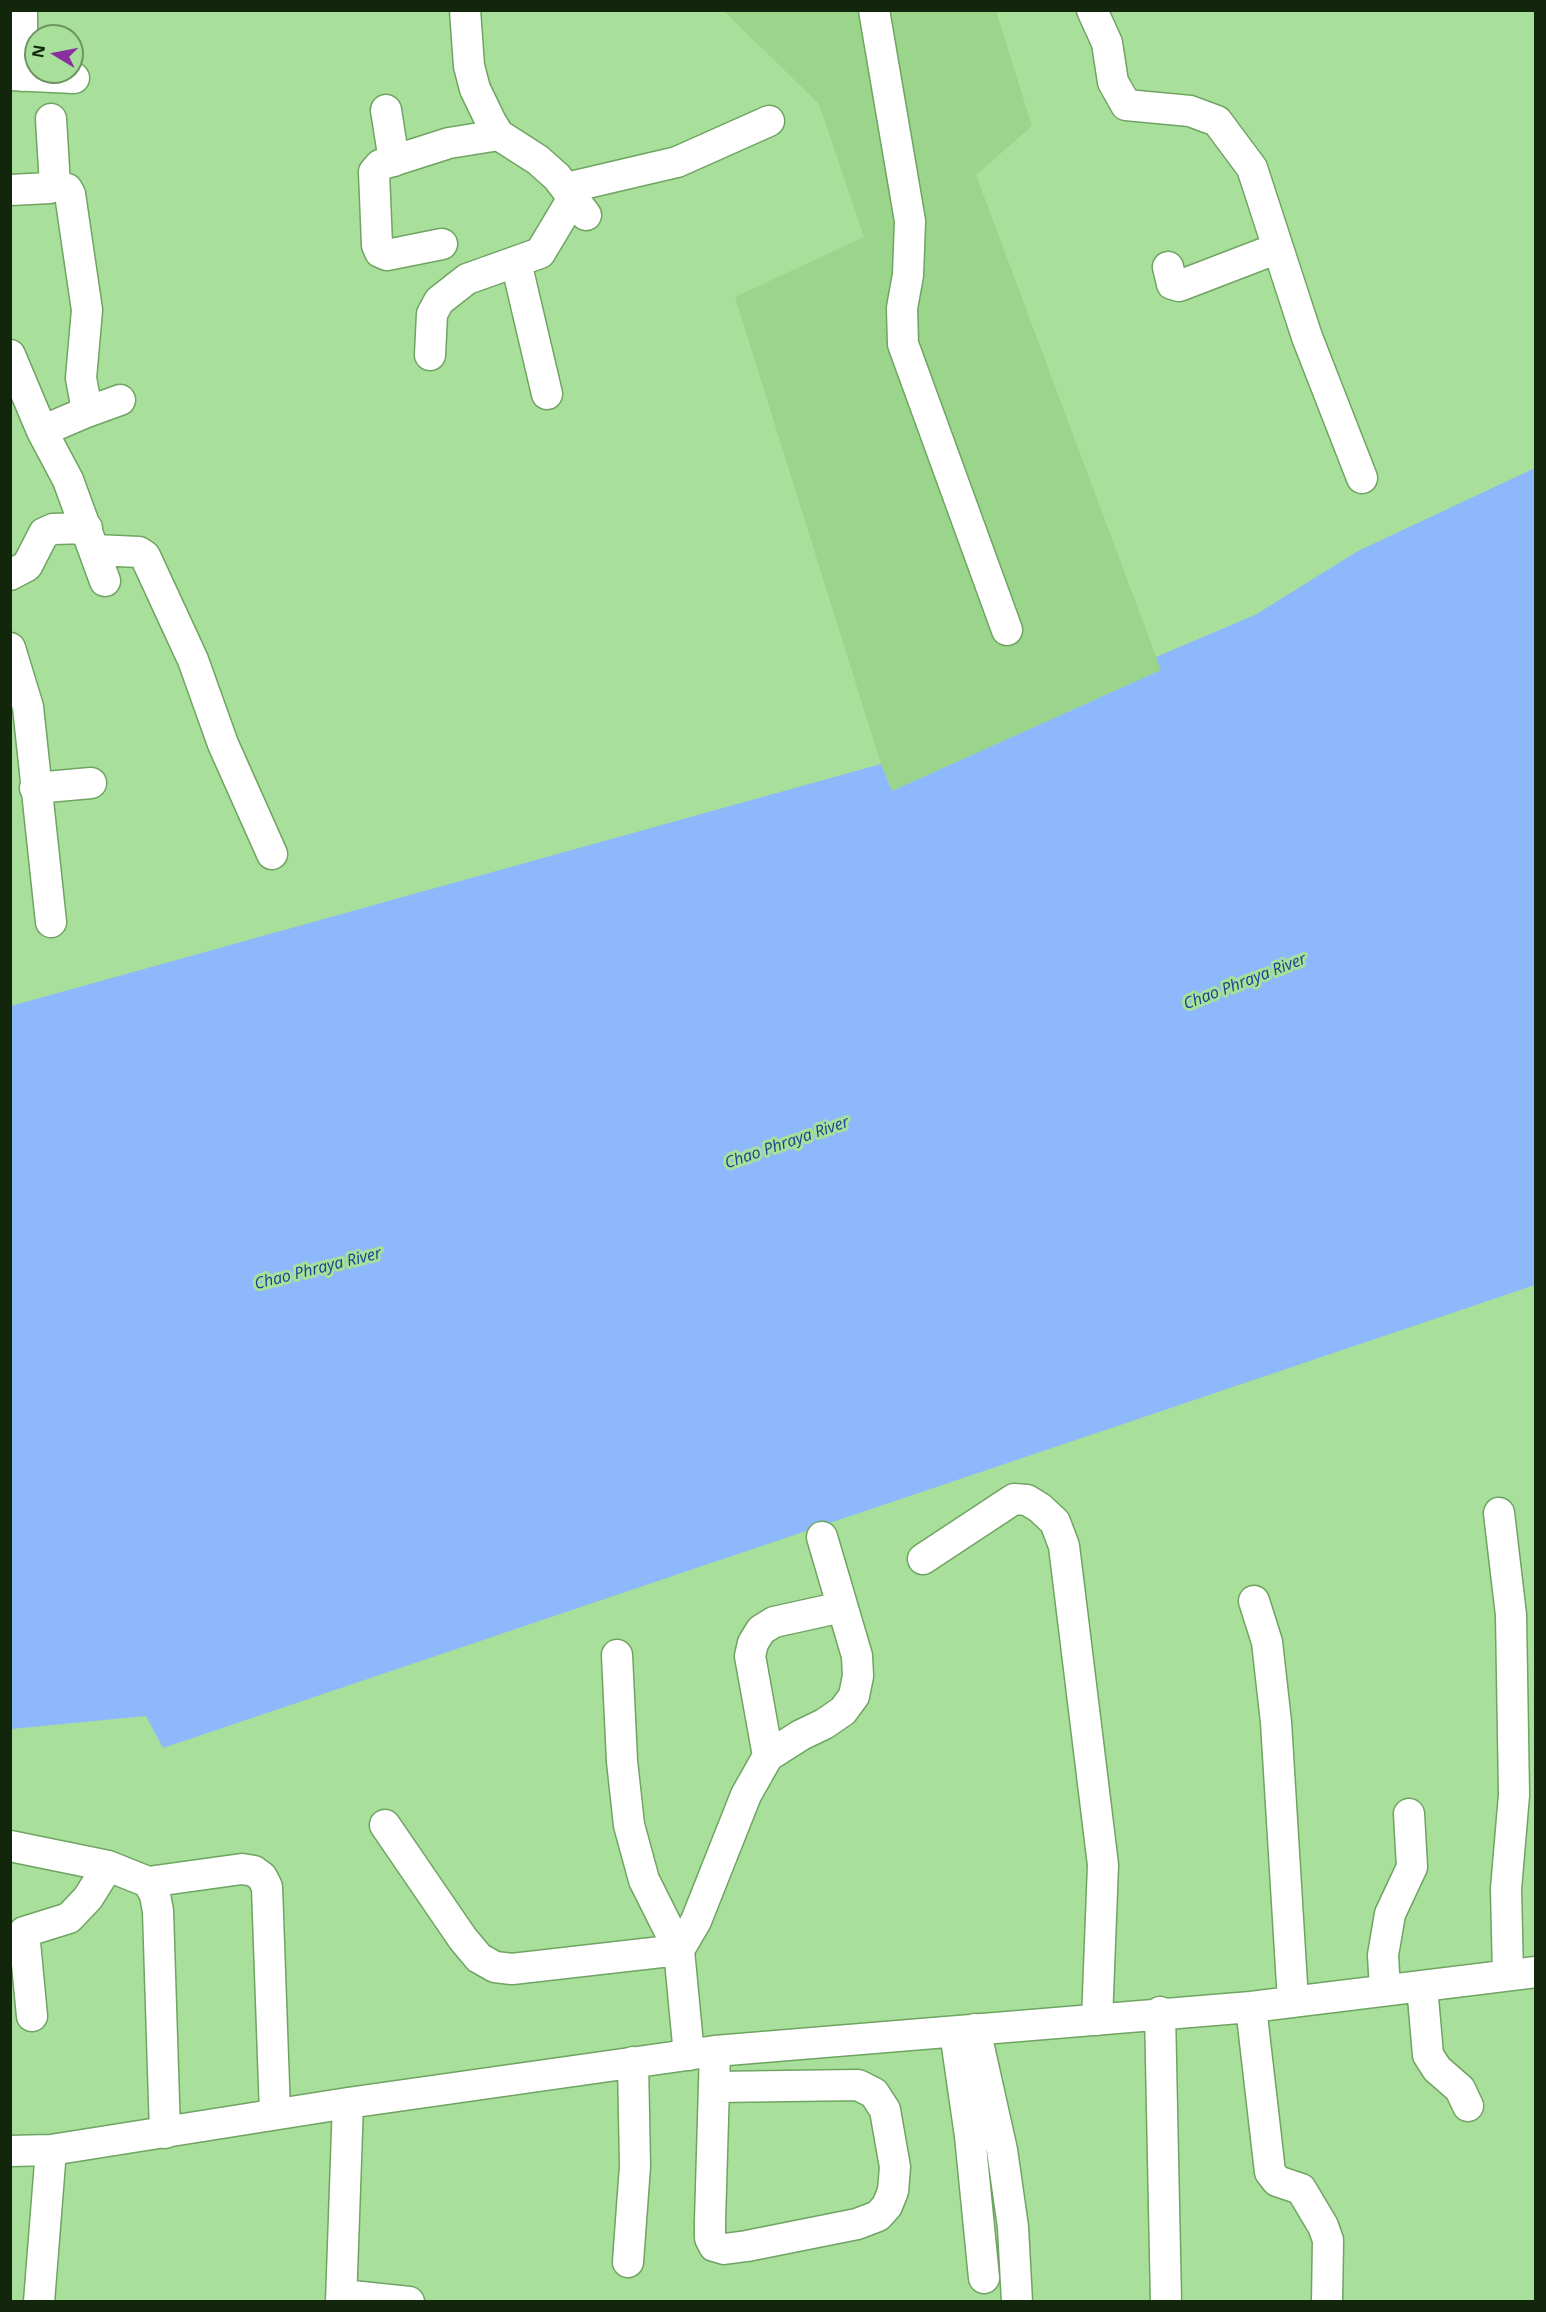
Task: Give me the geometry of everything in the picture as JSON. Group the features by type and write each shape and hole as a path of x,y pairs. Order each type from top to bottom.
{"street":[{"path":"16,76 22,10"},
{"path":"465,10 469,66 475,89 499,135 538,160 575,201"},
{"path":"874,10 910,221 908,275 902,308 903,344 1007,630"},
{"path":"1092,10 1107,44 1113,82 1126,105 1190,111 1217,121 1252,168 1307,337 1362,478"},
{"path":"386,110 394,161"},
{"path":"51,119 55,186"},
{"path":"430,356 432,314 439,301 467,279 540,253 575,201 677,162 769,121"},
{"path":"442,244 387,255 380,252 377,245 372,178 380,165 449,142 499,135"},
{"path":"10,190 55,186 67,189 70,194 87,310 81,378 86,405 84,413"},
{"path":"1168,267 1172,284 1179,285 1278,248"},
{"path":"516,262 547,394"},
{"path":"10,355 42,431 68,480 105,580"},
{"path":"42,431 120,400"},
{"path":"10,574 27,566 44,533 54,529 140,552 145,556 193,660 223,744 272,854"},
{"path":"10,648 26,695 51,922"},
{"path":"35,788 91,783"},
{"path":"923,1559 1014,1499 1027,1500 1055,1522 1064,1546 1103,1864 1097,2020"},
{"path":"10,2151 51,2150 348,2103 702,2053 876,2036 1097,2020 1160,2012 1251,2007 1522,1973 1506,1889 1524,1820 1511,1615 1499,1513"},
{"path":"680,1950 696,1921 758,1774 801,1735 824,1724 843,1711 854,1695 858,1676 857,1656 822,1537"},
{"path":"1254,1601 1267,1642 1276,1722 1293,2001"},
{"path":"758,1774 750,1656 753,1643 761,1630 774,1622 842,1607"},
{"path":"617,1655 622,1761 629,1825 644,1880 680,1950 702,2053 715,2087 710,2238 714,2246 724,2249 747,2246 856,2224 878,2216 887,2206 893,2191 892,2145 885,2110 874,2093 858,2085 715,2087"},
{"path":"1385,1990 1383,1955 1390,1914 1412,1867 1409,1814"},
{"path":"386,1825 463,1939 479,1958 495,1967 512,1969 680,1950"},
{"path":"10,1846 108,1866 148,1882 242,1869 254,1870 261,1877 267,1887 275,2114"},
{"path":"32,2016 17,1932 69,1918 88,1898 108,1866"},
{"path":"148,1882 155,1895 158,1911 165,2133"},
{"path":"1422,1986 1428,2055 1437,2069 1460,2089 1468,2106"},
{"path":"1251,2007 1270,2172 1278,2181 1301,2189 1323,2226 1328,2240 1327,2301"},
{"path":"1160,2012 1166,2301"},
{"path":"965,2031 970,2136 984,2278"},
{"path":"965,2031 1002,2150 1013,2227 1017,2301"},
{"path":"628,2262 635,2166 633,2062"},
{"path":"348,2103 342,2298 409,2301"},
{"path":"39,2301 51,2150"}],"shaded area":[{"path":"724,11 996,11 1032,126 976,175 1161,670 892,791 881,764 735,297 864,237 819,104"}],"water":[{"name":"Chao Phraya River","path":"1535,468 1535,1285 163,1748 146,1716 11,1729 11,1006 881,764 892,791 1161,670 1156,657 1255,615 1358,551"}]}
